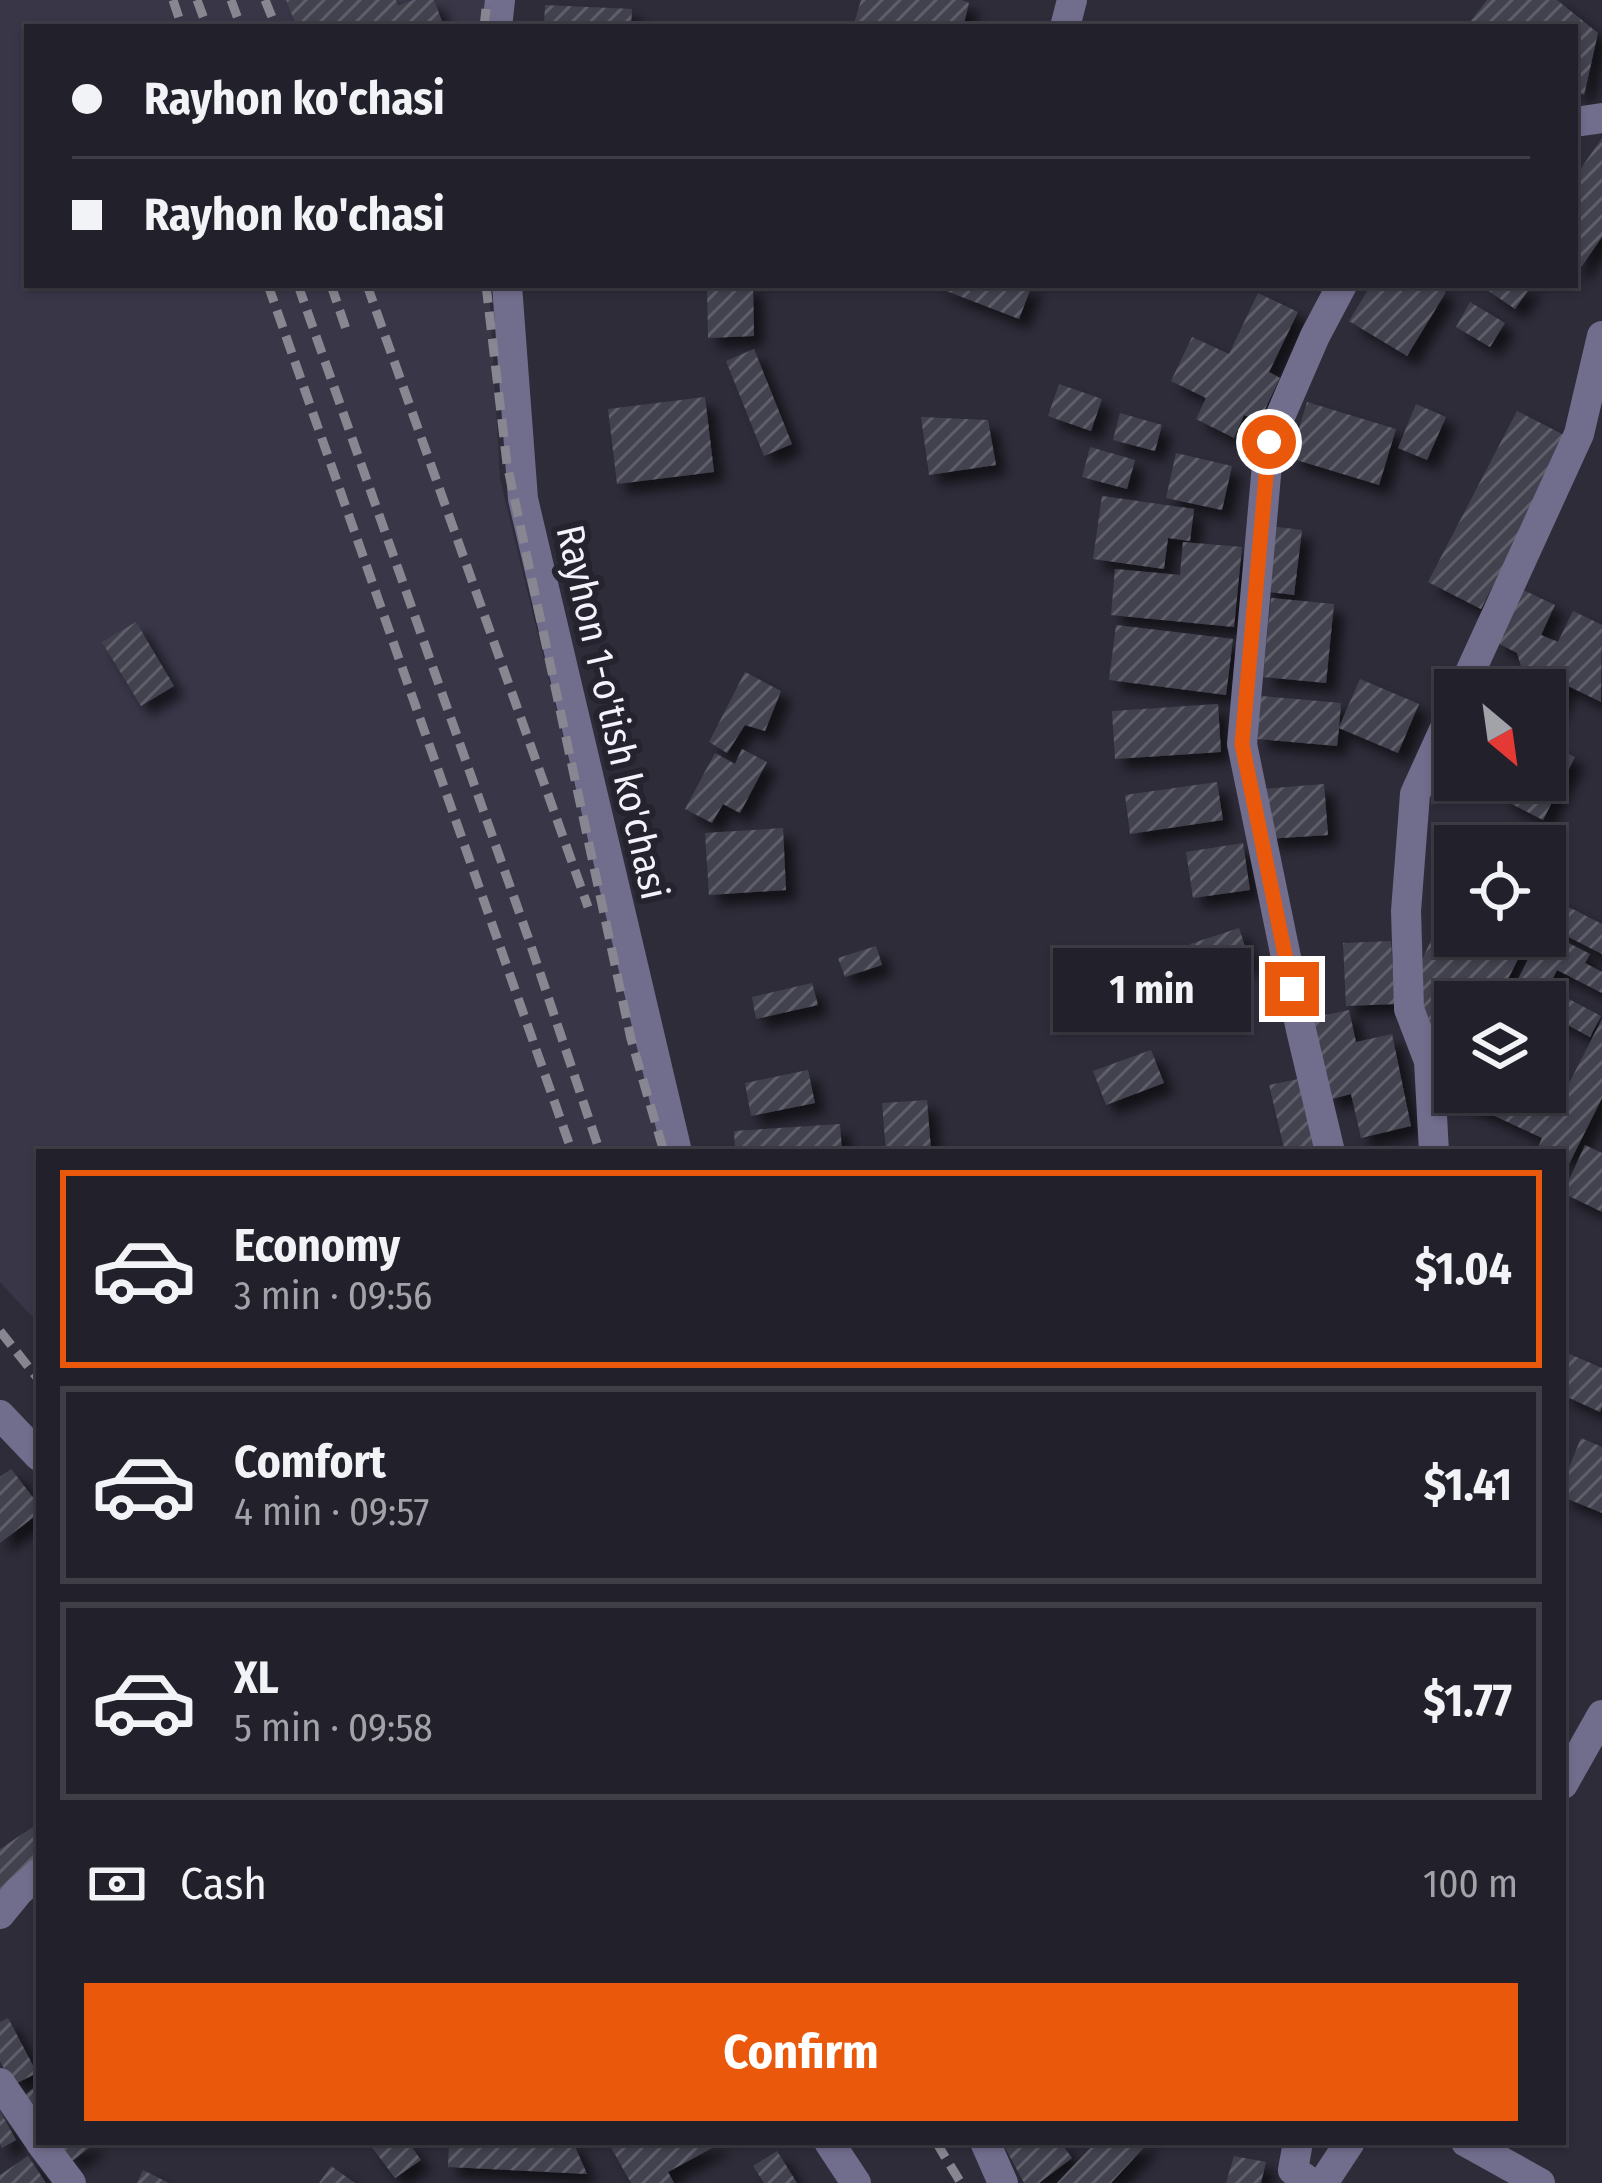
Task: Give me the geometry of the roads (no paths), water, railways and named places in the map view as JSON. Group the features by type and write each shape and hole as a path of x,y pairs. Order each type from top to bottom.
{"street":[{"name":"Rayhon 1-o'tish ko'chasi","path":"507,288 523,499 676,1149"},
{"path":"1329,1149 1242,744 1269,442 1340,288"},
{"path":"1472,669 1579,434 1602,336"},
{"path":"1434,752 1415,794 1406,910 1409,1009 1429,1061 1435,1149"},
{"path":"4,1426 36,1453"},
{"path":"1566,1779 1599,1726"},
{"path":"0,1914 36,1876"},
{"path":"0,2083 36,2135"},
{"path":"43,2145 71,2183"},
{"path":"831,2145 856,2183"},
{"path":"986,2145 1003,2183"},
{"path":"1297,2145 1293,2170 1311,2183"},
{"path":"1323,2183 1348,2145"},
{"path":"1471,2145 1540,2183"}],"railway":[{"path":"173,0 181,24"},
{"path":"197,0 206,24"},
{"path":"231,0 240,24"},
{"path":"265,0 275,24"},
{"path":"484,24 487,0"},
{"path":"269,288 571,1149"},
{"path":"299,288 599,1149"},
{"path":"332,288 346,329"},
{"path":"368,288 588,907"},
{"path":"486,288 507,464 631,1039 663,1149"},
{"path":"0,1331 36,1376"},
{"path":"938,2145 961,2183"}]}
